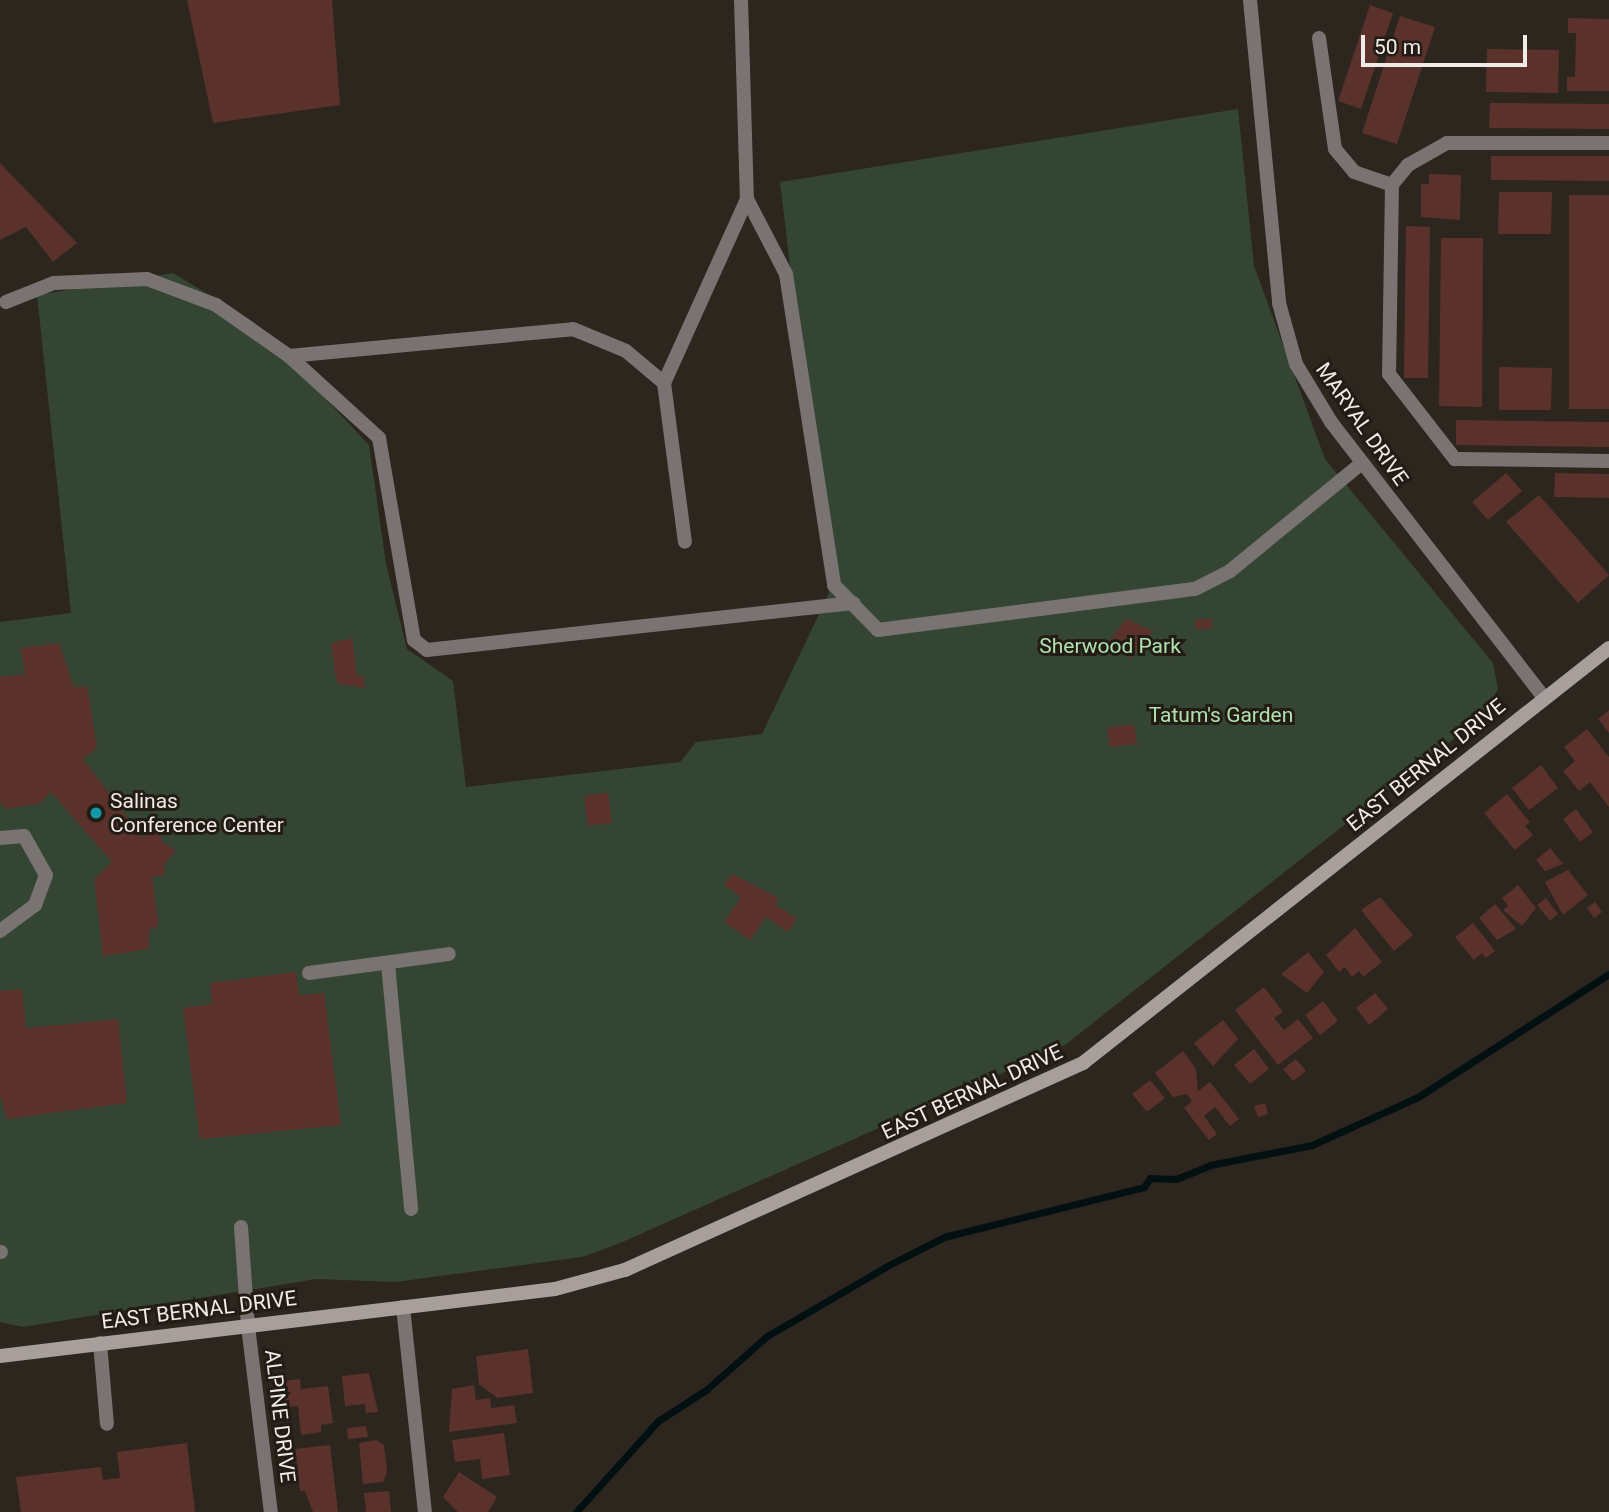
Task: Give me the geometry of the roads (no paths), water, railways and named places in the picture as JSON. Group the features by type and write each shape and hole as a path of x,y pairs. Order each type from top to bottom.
{"main road":[{"name":"EAST BERNAL DRIVE","path":"0,1356 592,1282 1048,1083 1116,1039 1609,648"}],"street":[{"path":"741,0 747,199 786,274 834,585 878,630 1195,589 1230,571 1362,463"},
{"name":"MARYAL DRIVE","path":"1250,0 1284,330 1311,394 1544,698"},
{"path":"1319,38 1335,149 1354,172 1392,185"},
{"path":"1609,143 1447,144 1408,165 1392,185 1389,374 1450,455 1609,461"},
{"path":"685,542 664,383 747,199"},
{"path":"6,302 54,283 147,279 216,305 289,356 379,438 414,640 422,648 853,603"},
{"path":"289,356 573,329 626,351 664,383"},
{"path":"0,838 24,836 46,875 35,905 0,930"},
{"path":"309,973 449,954"},
{"path":"388,964 411,1209"},
{"name":"ALPINE DRIVE","path":"241,1227 247,1325 271,1512"},
{"path":"403,1307 425,1512"},
{"path":"100,1343 107,1424"}],"waterway":[{"path":"576,1512 658,1421 706,1390 767,1336 889,1265 944,1237 1144,1187 1150,1178 1176,1179 1210,1165 1312,1145 1418,1097 1609,974"}],"place":[{"name":"Salinas Conference Center","path":"96,813"}],"park label":[{"name":"Sherwood Park","path":"1110,646"},
{"name":"Tatum's Garden","path":"1221,715"}]}
